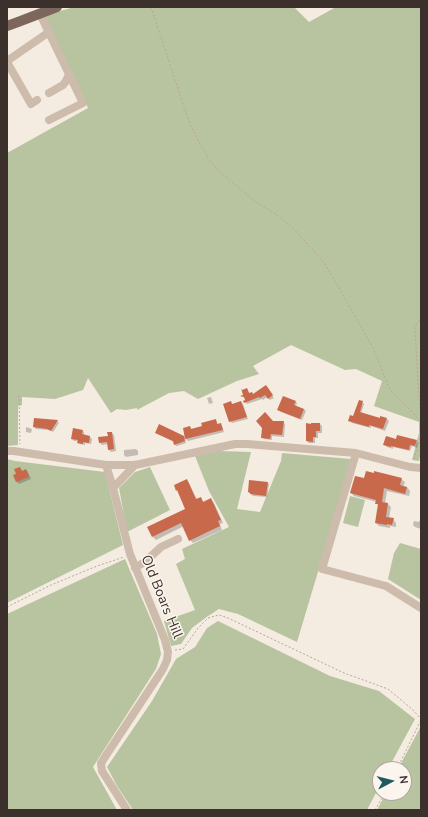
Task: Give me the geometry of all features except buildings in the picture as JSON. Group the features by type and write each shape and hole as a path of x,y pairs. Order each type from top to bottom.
{"main road":[{"path":"7,26 57,7"}],"street":[{"path":"40,14 83,103 49,120"},
{"path":"37,100 31,104 7,61 49,32"},
{"path":"49,93 63,85 69,74"},
{"path":"7,451 106,466 135,465 235,444 356,453 410,467 421,468"},
{"path":"356,453 322,569 386,586 421,608"},
{"path":"113,488 135,465"},
{"name":"Old Boars Hill","path":"106,466 130,554 165,640 168,652 167,660 163,669 102,763 102,771 127,810"},
{"path":"135,568 161,547 178,539"}],"path":[{"path":"151,7 190,124 210,161 220,173 256,202 278,215 294,229 323,261 373,348 390,390 421,421"},
{"path":"421,318 415,327 421,416"},
{"path":"19,395 21,452"},
{"path":"410,467 421,434"},
{"path":"7,607 51,585 130,554"},
{"path":"168,652 183,649 198,628 208,618 218,615 228,618 344,674 388,689 421,718 401,761"},
{"path":"375,810 380,801"}],"green space":[{"path":"74,7 294,7 309,22 336,7 421,7 421,452 419,461 412,460 419,433 419,422 374,406 382,381 356,369 345,370 291,345 253,366 259,374 237,381 198,399 184,391 169,393 137,410 137,408 126,410 117,409 111,413 88,378 83,390 55,399 22,397 22,405 18,406 18,445 7,446 7,153 88,108 43,16"},
{"path":"219,451 251,452 237,509 260,512 281,461 282,453 351,459 297,642 238,614 219,609 192,628 181,644 171,646 164,621 195,610 176,564 185,559 182,549 229,527 209,491 195,456"},
{"path":"7,459 105,472 123,545 7,603"},
{"path":"150,467 170,510 127,532 119,488 135,472"},
{"path":"350,496 365,500 358,527 343,523"},
{"path":"400,543 421,549 421,600 388,579 394,553"},
{"path":"125,559 157,634 161,654 156,669 93,767 117,810 7,810 7,614"},
{"path":"218,621 330,676 379,691 415,719 392,761 372,761 372,800 367,810 133,810 117,786 107,767 152,701 176,659 195,647 207,628"},
{"path":"421,726 421,810 377,810 382,801 412,801 412,761 402,761"}]}
